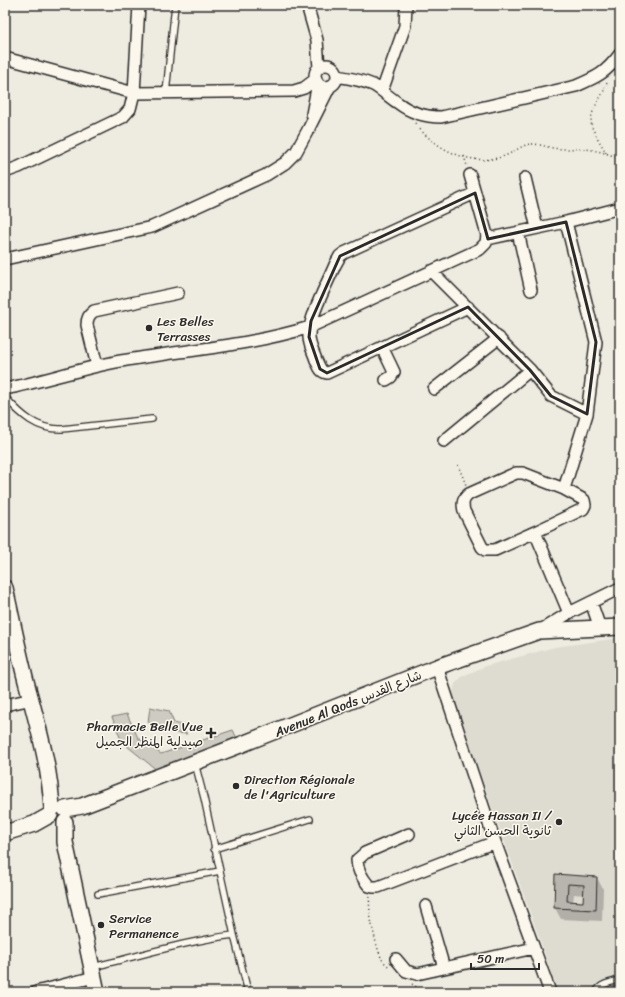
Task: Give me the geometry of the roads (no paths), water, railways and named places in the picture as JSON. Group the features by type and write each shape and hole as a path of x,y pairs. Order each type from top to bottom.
{"street":[{"path":"5,172 19,167 123,117 130,109 134,93 139,5"},
{"path":"308,5 317,40 319,68 316,71 317,81 308,130"},
{"path":"382,90 405,26 406,5"},
{"path":"5,259 152,227 266,175 286,163 296,152 330,86 334,84 337,76 337,72 331,66 317,40"},
{"path":"337,76 372,84 382,90 398,104 408,109 430,117 441,117 576,86 594,79 609,68 620,54"},
{"path":"5,58 134,93 294,91 304,88 317,81"},
{"path":"319,68 327,65 331,66"},
{"path":"317,81 322,86 330,86"},
{"path":"5,389 97,366 242,343 285,335 310,327 484,246 487,239 470,176"},
{"path":"525,178 537,228"},
{"path":"468,307 330,373 324,373 320,369 310,342 310,327 340,256 475,193"},
{"path":"487,239 566,222 620,208"},
{"path":"564,488 587,414 596,342 566,222"},
{"path":"518,232 530,290"},
{"path":"431,271 530,370 551,396 587,414"},
{"path":"97,366 87,325 87,319 94,311 178,293"},
{"path":"434,389 499,338"},
{"path":"382,347 394,372 392,378 386,380"},
{"path":"444,441 530,370"},
{"path":"516,473 534,476 564,488 584,500 585,505 583,509 495,550 485,550 482,547 463,507 464,499 469,494 516,473"},
{"path":"535,532 569,613"},
{"path":"539,631 569,613 620,588"},
{"path":"6,598 26,681 32,699 51,788 65,842 97,992"},
{"path":"591,602 600,628"},
{"name":"Avenue Al Qods شارع القدس","path":"5,834 59,816 437,667 539,631 620,627"},
{"path":"437,667 495,842 550,992"},
{"path":"5,705 32,699"},
{"path":"409,834 365,853 357,860 357,864 368,886 373,887 495,842"},
{"path":"426,906 444,968"},
{"path":"396,959 406,971 412,974 417,974 534,948"},
{"path":"36,992 93,972"}],"lane":[{"path":"166,93 175,5"},
{"path":"5,397 20,413 32,422 51,429 152,419"},
{"path":"194,763 204,798 214,849 248,992"},
{"path":"214,849 310,819"},
{"path":"98,894 220,871"},
{"path":"93,972 201,940 234,935"},
{"path":"596,992 597,989 606,984 620,980"}],"place":[{"name":"Les Belles Terrasses","path":"149,328"},
{"name":"Pharmacie Belle Vue صيدلية المنظر الجميل","path":"211,733"},
{"name":"Direction Régionale de l'Agriculture","path":"236,786"},
{"name":"Lycée Hassan II / ثانوية الحسن الثاني","path":"559,822"},
{"name":"Service Permanence","path":"101,925"}]}
